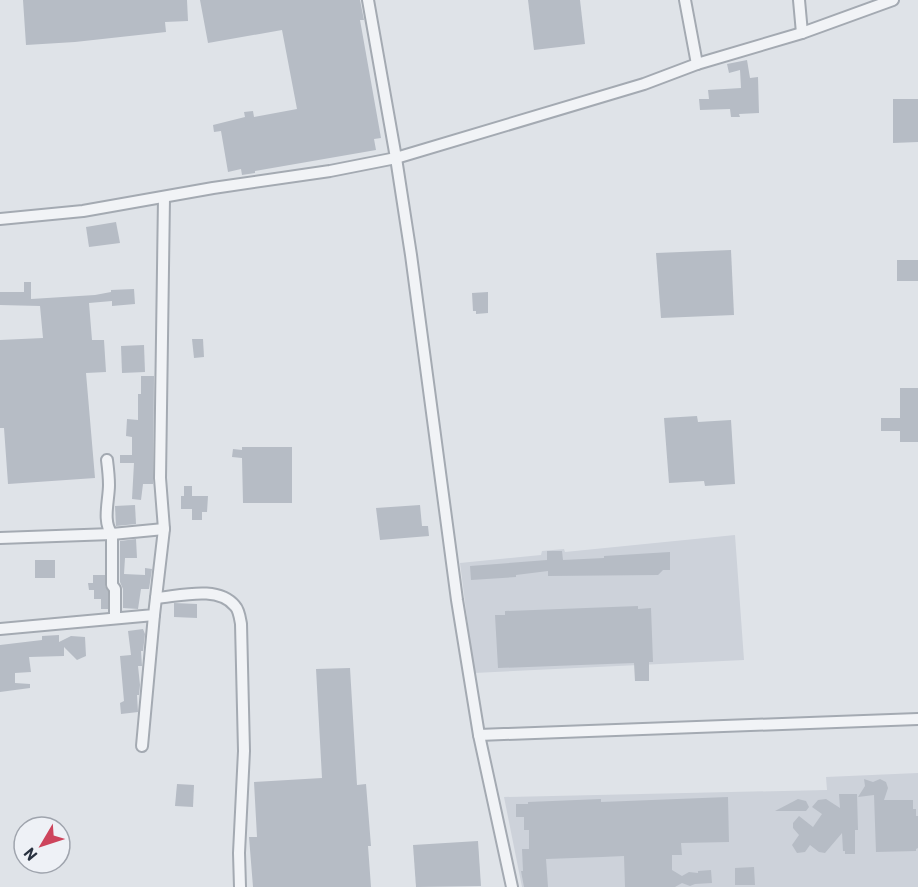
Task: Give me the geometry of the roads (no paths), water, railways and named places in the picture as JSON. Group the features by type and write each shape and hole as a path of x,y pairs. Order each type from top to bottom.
{"street":[{"path":"368,0 396,158 442,494 479,735 512,887"},
{"path":"685,0 697,64"},
{"path":"799,0 802,33"},
{"path":"0,219 83,211 396,158 429,146 644,84 697,64 802,33 893,0"},
{"path":"142,746 164,529 160,478 164,198"},
{"path":"107,460 108,529 112,534 112,585 115,589 115,618"},
{"path":"0,538 112,534 164,529"},
{"path":"156,598 201,594 224,596 237,607 241,624 244,751 239,853 240,887"},
{"path":"0,629 154,615"},
{"path":"479,735 918,719"}]}
